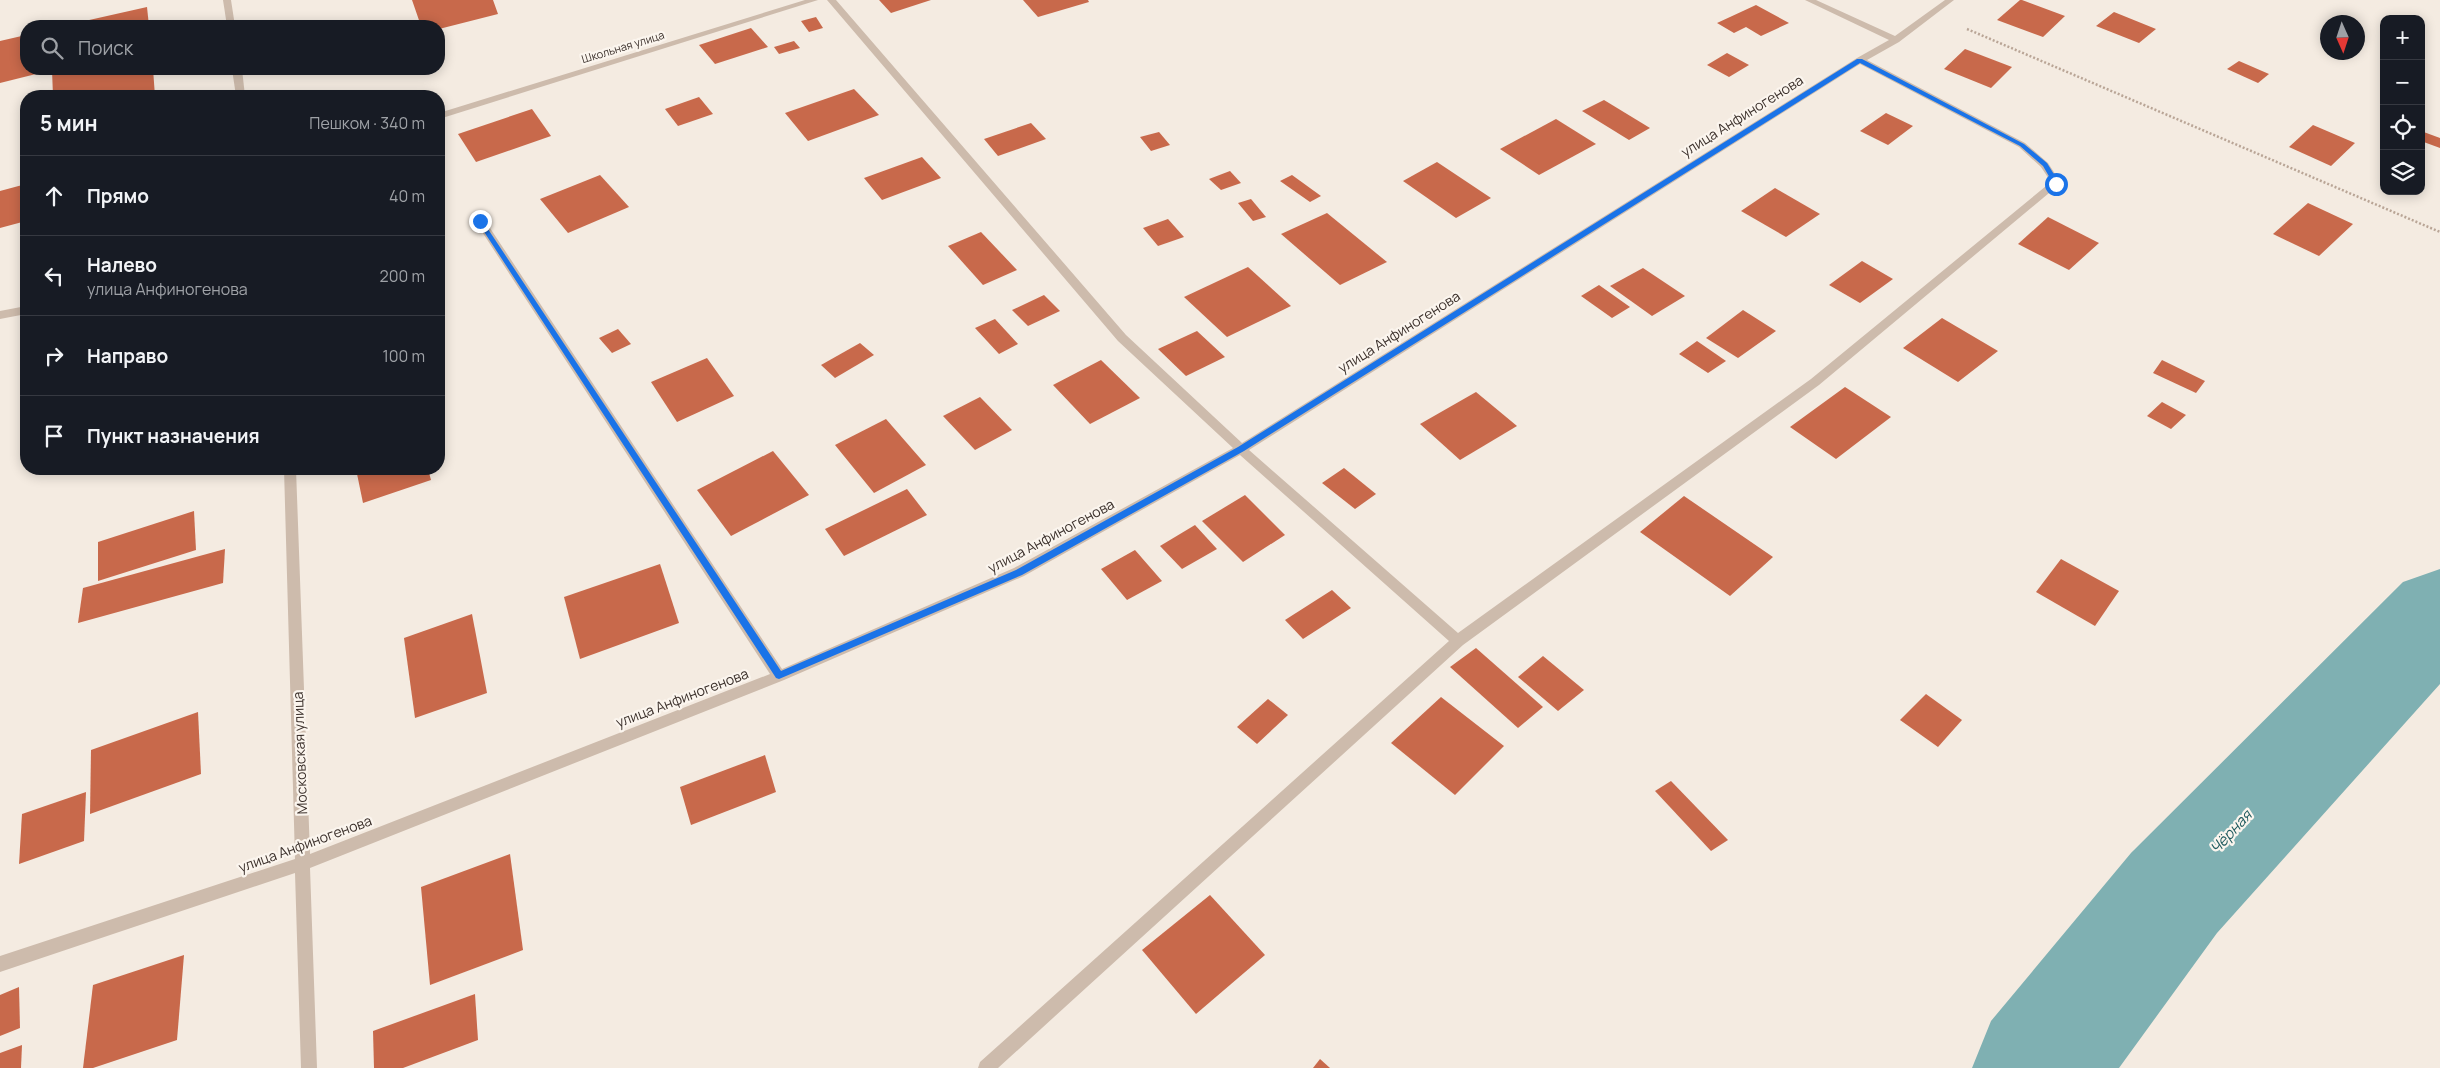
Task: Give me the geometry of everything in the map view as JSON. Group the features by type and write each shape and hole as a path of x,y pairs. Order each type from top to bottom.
{"street":[{"path":"227,0 230,20"},
{"name":"Школьная улица","path":"445,114 814,0"},
{"path":"831,0 1122,338 1241,449 1458,641"},
{"path":"1809,0 1896,40"},
{"name":"улица Анфиногенова","path":"0,964 304,862 779,676 1019,572 1241,449 1860,60 1896,40 1950,0"},
{"path":"986,1068 1458,641 1815,382 2056,184 2045,165 2022,145 1860,60"},
{"path":"238,75 240,90"},
{"path":"480,221 779,676"},
{"path":"0,315 20,311"},
{"name":"Московская улица","path":"290,475 304,862 309,1068"}],"path":[{"path":"1932,14 2440,232"}],"building":[{"path":"412,0 493,0 498,14 445,27 445,20 419,20"},
{"path":"879,0 931,0 891,13"},
{"path":"1023,0 1088,0 1089,2 1038,17"},
{"path":"2020,0 2065,16 2043,37 1997,20"},
{"path":"1756,5 1789,23 1761,36 1746,27 1734,33 1717,23"},
{"path":"147,7 148,20 89,20"},
{"path":"2114,12 2156,29 2139,43 2096,26"},
{"path":"816,17 823,28 809,32 801,21"},
{"path":"751,28 768,47 715,64 699,45"},
{"path":"20,36 20,75 32,75 0,83 0,41"},
{"path":"794,41 800,48 779,54 774,47"},
{"path":"1965,49 2012,67 1991,88 1944,69"},
{"path":"1727,53 1749,65 1729,77 1707,65"},
{"path":"2239,61 2269,74 2258,83 2227,69"},
{"path":"52,75 153,75 155,90 53,90"},
{"path":"854,89 879,115 808,141 785,113"},
{"path":"699,97 713,114 678,126 665,109"},
{"path":"1604,100 1650,128 1629,140 1582,111"},
{"path":"532,109 551,136 476,162 458,134"},
{"path":"1886,113 1913,126 1888,145 1860,131"},
{"path":"1556,119 1596,144 1539,175 1500,149"},
{"path":"1031,123 1046,139 998,156 984,139"},
{"path":"2313,125 2355,143 2331,166 2289,147"},
{"path":"1159,132 1170,145 1151,151 1140,137"},
{"path":"2425,132 2440,138 2440,148 2425,142"},
{"path":"922,157 941,178 882,200 864,178"},
{"path":"1437,162 1491,198 1456,218 1403,181"},
{"path":"1230,171 1241,183 1221,190 1209,179"},
{"path":"600,175 629,207 568,233 540,199"},
{"path":"1292,175 1321,196 1310,202 1280,181"},
{"path":"20,186 20,223 0,228 0,191"},
{"path":"1775,188 1820,214 1786,237 1741,211"},
{"path":"1251,199 1266,217 1253,221 1238,203"},
{"path":"2308,203 2353,224 2319,256 2273,234"},
{"path":"1327,213 1387,262 1340,285 1281,234"},
{"path":"2048,217 2099,243 2069,270 2018,244"},
{"path":"1168,219 1184,237 1158,246 1143,228"},
{"path":"981,232 1017,270 983,285 948,246"},
{"path":"1862,261 1893,279 1860,303 1829,285"},
{"path":"1248,267 1291,306 1227,337 1184,297"},
{"path":"1643,268 1685,296 1652,316 1610,286"},
{"path":"1599,285 1630,307 1612,318 1581,296"},
{"path":"1044,295 1060,311 1028,326 1012,310"},
{"path":"1743,310 1776,331 1738,358 1706,338"},
{"path":"1942,318 1998,351 1958,382 1903,348"},
{"path":"995,319 1018,344 999,354 975,328"},
{"path":"618,329 631,344 612,353 599,338"},
{"path":"1197,331 1225,357 1186,376 1158,349"},
{"path":"1697,341 1726,361 1708,373 1679,354"},
{"path":"860,343 874,355 835,378 821,365"},
{"path":"707,358 734,396 677,422 651,382"},
{"path":"1101,360 1140,398 1090,424 1053,385"},
{"path":"2162,360 2205,381 2196,393 2153,373"},
{"path":"1845,387 1891,417 1836,459 1790,427"},
{"path":"1476,392 1517,426 1460,460 1420,424"},
{"path":"980,397 1012,430 975,450 943,416"},
{"path":"2162,402 2186,415 2171,429 2147,416"},
{"path":"886,419 926,465 874,493 835,445"},
{"path":"773,451 809,495 731,536 697,490"},
{"path":"1344,468 1376,494 1355,509 1322,483"},
{"path":"357,475 430,475 431,480 363,503"},
{"path":"907,489 927,515 844,556 825,529"},
{"path":"1245,495 1285,535 1243,562 1202,521"},
{"path":"1684,496 1773,557 1730,596 1640,532"},
{"path":"194,511 196,550 98,581 98,542"},
{"path":"1195,525 1217,549 1182,569 1160,546"},
{"path":"225,549 223,583 78,623 83,588"},
{"path":"1135,550 1162,581 1127,600 1101,569"},
{"path":"2061,559 2119,591 2095,626 2036,592"},
{"path":"660,564 679,623 580,659 564,597"},
{"path":"1332,590 1351,608 1303,639 1285,620"},
{"path":"472,614 487,693 415,718 404,638"},
{"path":"1476,648 1543,707 1518,728 1450,667"},
{"path":"1543,656 1584,690 1558,711 1518,677"},
{"path":"1926,694 1962,720 1938,747 1900,720"},
{"path":"1441,697 1504,746 1455,795 1391,743"},
{"path":"1268,699 1288,715 1257,744 1237,727"},
{"path":"198,712 201,774 90,814 91,750"},
{"path":"765,755 776,792 691,825 680,787"},
{"path":"1671,781 1728,840 1711,851 1655,791"},
{"path":"86,792 84,841 19,864 22,814"},
{"path":"510,854 523,950 430,985 421,887"},
{"path":"1210,895 1265,955 1196,1014 1142,950"},
{"path":"184,955 177,1040 93,1068 83,1068 93,985"},
{"path":"19,987 20,1028 0,1036 0,995"},
{"path":"475,994 478,1040 403,1068 374,1068 373,1031"},
{"path":"22,1045 21,1068 0,1068 0,1053"},
{"path":"1320,1059 1330,1068 1313,1068"}],"waterway":[{"name":"Чёрная","path":"2038,1068 2174,893 2440,612"}],"route":[{"path":"480,221 779,676 1019,572 1241,449 1860,60 2022,145 2045,165 2056,184"}]}
